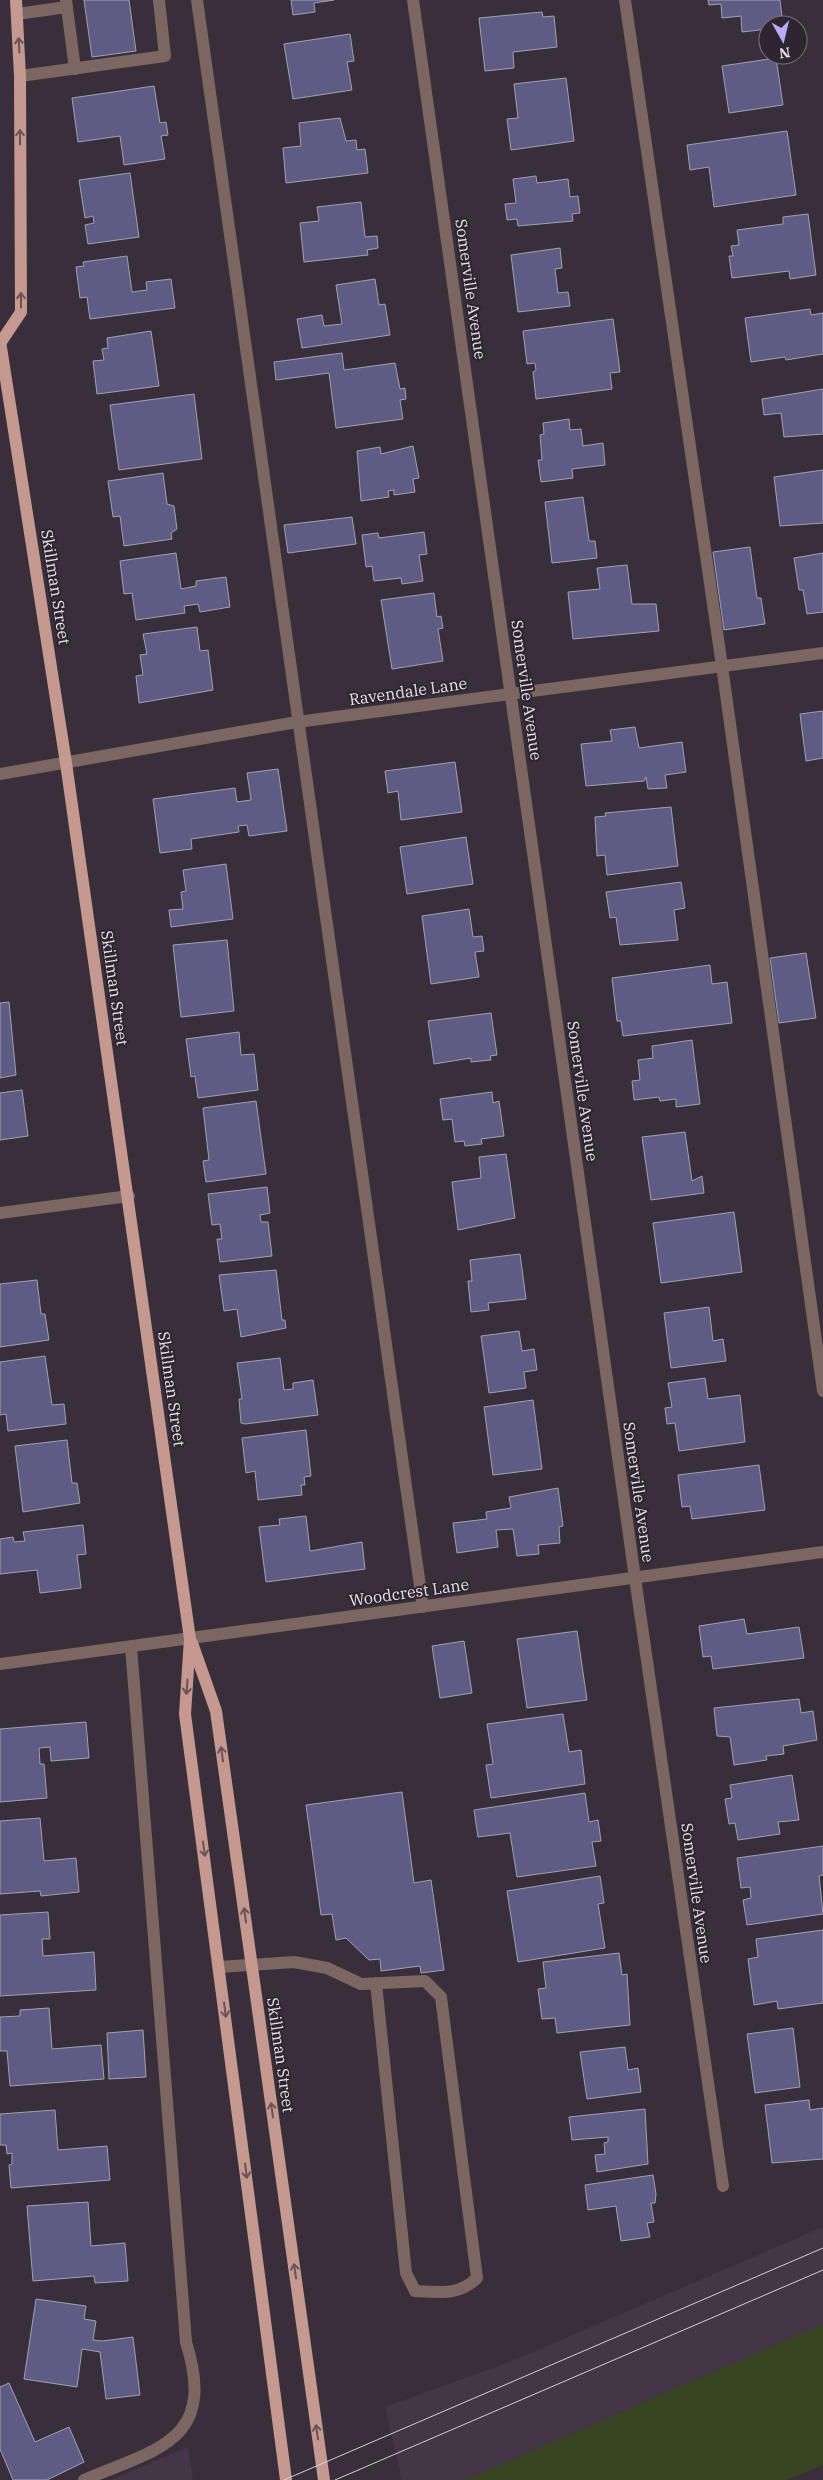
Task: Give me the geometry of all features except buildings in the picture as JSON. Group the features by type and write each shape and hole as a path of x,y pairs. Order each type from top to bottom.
{"main road":[{"name":"Skillman Street","path":"16,0 20,76 21,312 0,342 66,763 129,1196 190,1639 186,1714 286,2480"},
{"name":"Skillman Street","path":"190,1639 216,1711 324,2480"}],"street":[{"path":"20,76 166,56 159,0"},
{"path":"197,0 423,1607"},
{"name":"Somerville Avenue","path":"413,0 635,1578 723,2186"},
{"path":"626,0 722,666 823,1391"},
{"path":"17,14 67,4 76,69"},
{"name":"Ravendale Lane","path":"0,774 298,722 823,653"},
{"path":"0,1213 129,1196"},
{"name":"Woodcrest Lane","path":"0,1664 823,1552"},
{"path":"84,2480 157,2448 179,2433 191,2416 196,2397 192,2362 186,2342 131,1646"},
{"path":"219,1967 252,1963 294,1962 327,1968 361,1984 376,1983 425,1981 441,1997 477,2278 468,2288 447,2292 415,2292 406,2273 376,1983"}],"shaded area":[{"path":"823,2227 823,2324 465,2480 402,2480 385,2407 512,2361"},
{"path":"188,2447 193,2480 111,2480"}],"green space":[{"path":"823,2324 823,2465 787,2480 465,2480"}],"tram line":[{"path":"284,2480 823,2248"},
{"path":"335,2480 823,2270"}]}
